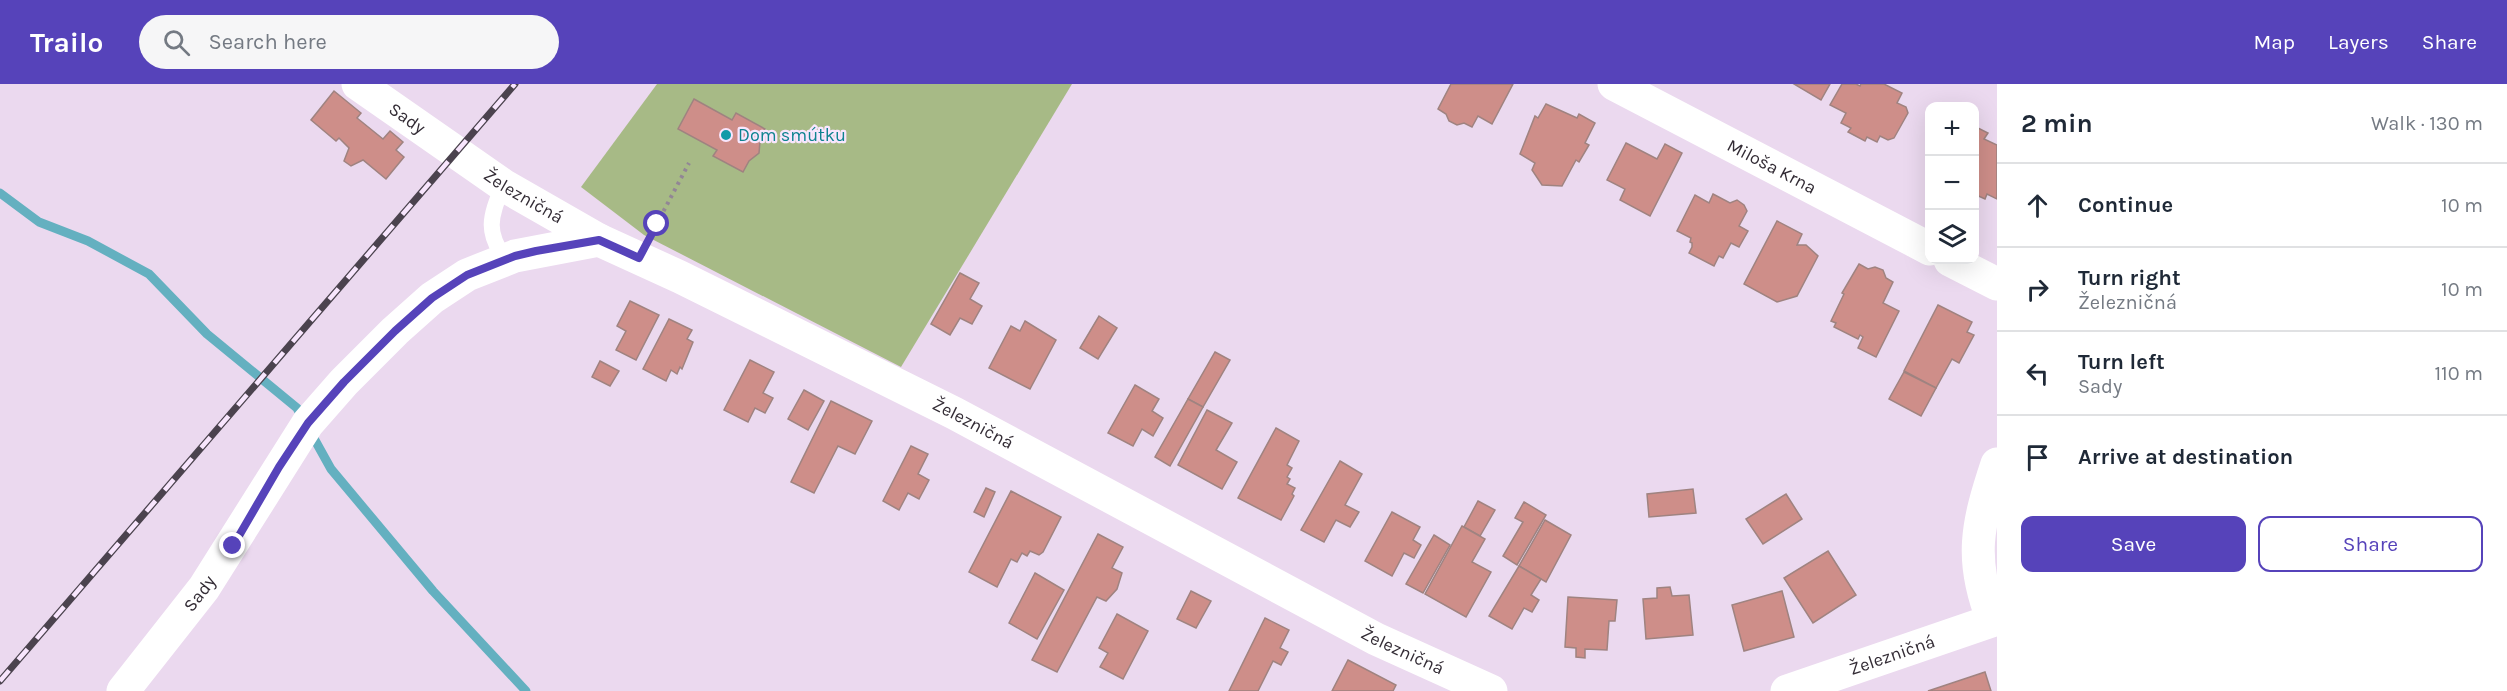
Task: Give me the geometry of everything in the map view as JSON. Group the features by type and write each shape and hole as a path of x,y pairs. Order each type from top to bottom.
{"street":[{"name":"Sady","path":"358,84 455,152"},
{"name":"Miloša Krna","path":"1614,84 1925,247"},
{"name":"Železničná","path":"455,152 503,185 599,240 954,413 1376,639 1491,691"},
{"name":"Sady","path":"123,691 204,588 233,546 308,423 344,382 395,331 432,298 467,275 536,251 599,240"},
{"path":"1958,264 1997,284"},
{"path":"1995,619 1980,582 1977,543 1986,498 1997,464"},
{"name":"Železničná","path":"1786,691 1995,619"}],"lane":[{"path":"503,185 490,216 494,246 506,260"}],"path":[{"path":"639,258 689,163"}],"green space":[{"path":"657,84 1072,84 901,367 644,235 581,187"}],"building":[{"path":"1451,84 1513,84 1492,124 1478,116 1472,127 1464,123 1457,125 1449,121 1446,114 1438,109"},
{"path":"1794,84 1830,84 1821,100"},
{"path":"1842,84 1860,86 1861,84 1884,84 1902,93 1897,103 1906,107 1908,113 1894,138 1888,140 1880,136 1877,142 1867,137 1865,141 1848,132 1851,128 1841,123 1846,113 1830,105"},
{"path":"334,91 361,113 357,118 383,139 390,131 403,142 396,150 404,157 386,179 363,160 351,166 344,161 349,148 339,138 336,141 311,120"},
{"name":"Dom smútku","path":"694,99 732,120 736,113 765,129 760,141 759,153 749,161 743,172 713,156 717,150 678,129"},
{"path":"1546,104 1577,118 1579,114 1595,123 1585,143 1589,145 1579,162 1576,160 1562,186 1542,185 1532,170 1535,163 1520,154 1535,116 1538,118"},
{"path":"1979,128 1988,133 1984,139 1997,145 1997,199 1987,194 1985,199 1979,196"},
{"path":"1626,143 1657,159 1665,144 1682,153 1650,216 1620,200 1625,189 1607,180"},
{"path":"1713,194 1730,203 1737,200 1744,205 1747,211 1739,226 1748,231 1739,247 1731,243 1723,258 1719,256 1714,266 1689,253 1692,247 1691,238 1677,231 1695,195 1709,203"},
{"path":"1777,221 1802,234 1797,245 1806,245 1818,256 1797,296 1777,302 1744,284"},
{"path":"1859,264 1868,269 1875,267 1883,270 1886,278 1893,282 1883,303 1899,311 1876,357 1858,348 1863,337 1860,335 1858,339 1834,327 1836,323 1831,321 1844,294 1842,293"},
{"path":"960,273 979,283 970,299 982,306 972,324 960,318 950,335 931,324"},
{"path":"630,301 659,315 636,360 616,350 626,331 617,326"},
{"path":"1938,305 1972,322 1967,332 1974,335 1959,363 1952,359 1936,388 1904,371"},
{"path":"1099,316 1117,328 1098,359 1080,348"},
{"path":"669,319 692,330 687,339 693,342 682,369 680,367 677,374 671,370 666,381 643,369"},
{"path":"1025,321 1056,340 1030,389 989,368 1011,326 1020,331"},
{"path":"1215,352 1230,360 1203,407 1188,399"},
{"path":"750,360 774,372 763,393 773,398 765,413 755,408 748,422 724,410"},
{"path":"600,361 619,371 610,386 592,377"},
{"path":"1904,372 1936,388 1921,416 1889,399"},
{"path":"1135,385 1159,399 1152,411 1163,418 1153,436 1142,429 1133,446 1108,433"},
{"path":"804,390 824,401 808,430 788,419"},
{"path":"1188,399 1203,407 1170,466 1155,457"},
{"path":"831,401 872,421 855,454 838,446 814,493 791,482"},
{"path":"1207,410 1232,423 1216,450 1237,462 1222,489 1178,465"},
{"path":"1276,428 1299,441 1287,465 1292,468 1287,477 1290,479 1287,484 1295,488 1292,494 1294,496 1281,520 1238,498"},
{"path":"911,446 928,454 918,474 929,480 919,499 908,493 899,510 883,501"},
{"path":"1340,461 1362,474 1345,505 1359,512 1350,527 1336,520 1324,542 1301,530"},
{"path":"986,488 995,492 984,517 974,512"},
{"path":"1693,489 1696,513 1649,517 1647,494"},
{"path":"1011,491 1061,517 1043,552 1039,555 1030,551 1027,556 1022,553 1017,562 1011,559 997,587 969,572"},
{"path":"1786,494 1802,519 1763,544 1746,519"},
{"path":"1478,501 1495,510 1480,536 1464,527"},
{"path":"1524,502 1546,515 1517,565 1503,556 1523,522 1515,518"},
{"path":"1392,512 1420,527 1413,540 1421,545 1414,558 1404,553 1392,576 1365,561"},
{"path":"1545,520 1571,535 1546,582 1519,566"},
{"path":"1462,526 1485,539 1472,562 1491,572 1466,617 1425,594"},
{"path":"1098,534 1123,547 1112,568 1122,573 1117,589 1106,601 1097,597 1057,672 1032,660"},
{"path":"1434,535 1450,545 1423,593 1406,584"},
{"path":"1828,551 1856,595 1813,623 1784,578"},
{"path":"1519,566 1541,579 1531,595 1539,600 1532,612 1524,608 1512,629 1489,616"},
{"path":"1035,573 1064,590 1037,639 1009,623"},
{"path":"1670,587 1672,596 1689,595 1693,635 1646,639 1643,599 1657,598 1657,588"},
{"path":"1191,591 1211,601 1196,628 1177,619"},
{"path":"1782,591 1794,637 1744,651 1732,605"},
{"path":"1568,597 1617,600 1615,621 1609,621 1607,650 1585,649 1585,658 1576,657 1576,648 1565,647"},
{"path":"1117,614 1148,631 1123,679 1100,667 1108,653 1099,648"},
{"path":"1265,618 1289,630 1280,648 1288,652 1281,665 1273,661 1258,691 1229,691"},
{"path":"1348,660 1396,685 1393,691 1332,691"},
{"path":"1985,672 1991,691 1928,691"}],"waterway":[{"path":"0,193 39,222 88,241 149,274 207,334 297,408 304,421"},
{"path":"311,433 331,469 433,591 526,691"}],"railway":[{"path":"0,681 515,84"}],"place":[{"name":"Dom smútku","path":"726,135"}],"route":[{"path":"233,546 279,467 308,423 344,382 432,298 467,275 515,256 536,251 599,240 639,258 657,224"}]}
